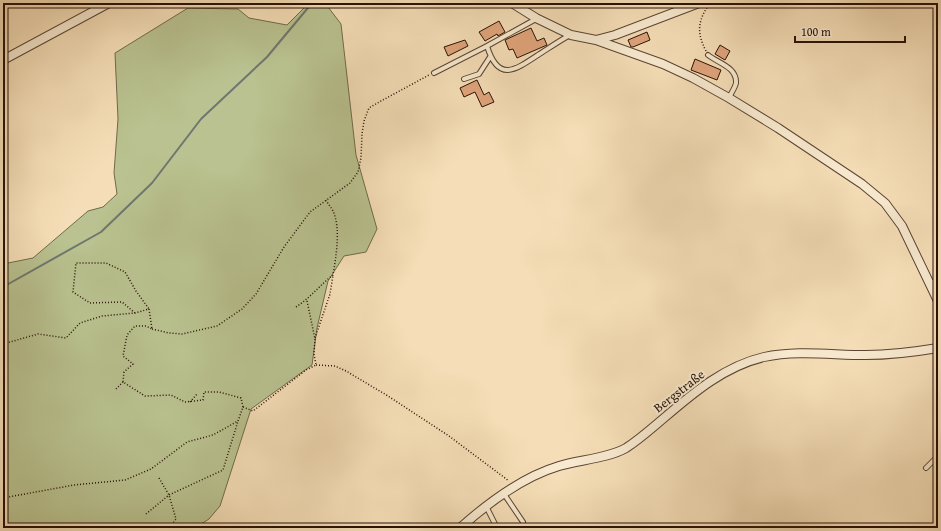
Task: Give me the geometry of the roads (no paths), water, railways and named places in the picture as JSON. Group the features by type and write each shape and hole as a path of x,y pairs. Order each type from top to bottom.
{"street":[{"path":"3,60 109,3"},
{"path":"512,3 536,18 571,35 596,40 676,70 693,78 729,98 821,156 877,196 892,212 902,226 938,301"},
{"path":"596,40 614,35 699,3"},
{"name":"Bergstraße","path":"460,528 486,506 515,485 540,472 559,466 613,454 625,449 697,391 716,378 749,361 783,355 892,354 938,348"}],"lane":[{"path":"434,73 487,46 536,18"},
{"path":"487,46 490,57 500,69 512,70 524,66 552,45 571,35"},
{"path":"708,55 729,68 734,74 736,83 729,98"},
{"path":"464,80 479,74 490,57"},
{"path":"930,283 938,280"},
{"path":"926,468 938,456"},
{"path":"504,494 523,522"},
{"path":"486,506 497,528"}],"waterway":[{"path":"3,287 101,232 152,183 201,119 267,57 312,3"}]}
